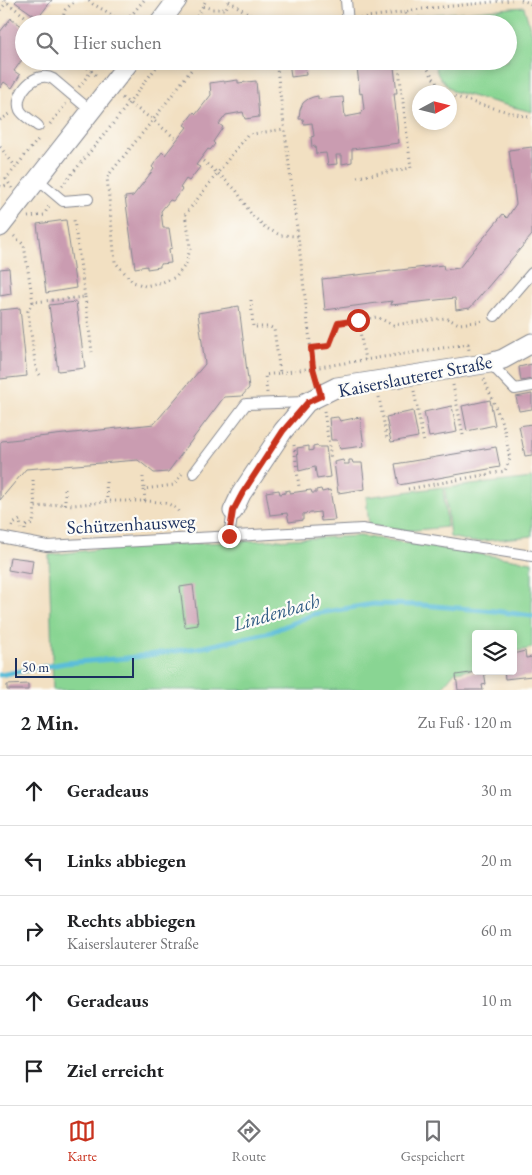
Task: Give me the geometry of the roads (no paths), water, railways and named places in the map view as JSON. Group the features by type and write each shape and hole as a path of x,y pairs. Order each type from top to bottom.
{"street":[{"path":"166,15 177,0"},
{"path":"0,227 123,70"},
{"name":"Kaiserslauterer Straße","path":"233,511 283,431 314,399 337,387 451,369 480,361 503,359 532,342"}],"lane":[{"path":"346,0 347,15"},
{"path":"38,126 21,113 19,102 27,84 44,76 53,78 91,111"},
{"path":"37,179 63,201 88,199"},
{"path":"495,316 532,273"},
{"path":"480,361 516,389 532,386"},
{"path":"194,473 246,404 314,399"},
{"path":"229,536 233,511"},
{"name":"Schützenhausweg","path":"5,538 48,546 362,529 532,556"}],"waterway":[{"name":"Lindenbach","path":"0,675 65,663 127,658 204,647 271,632 314,614 373,604 422,605 532,616"}]}
